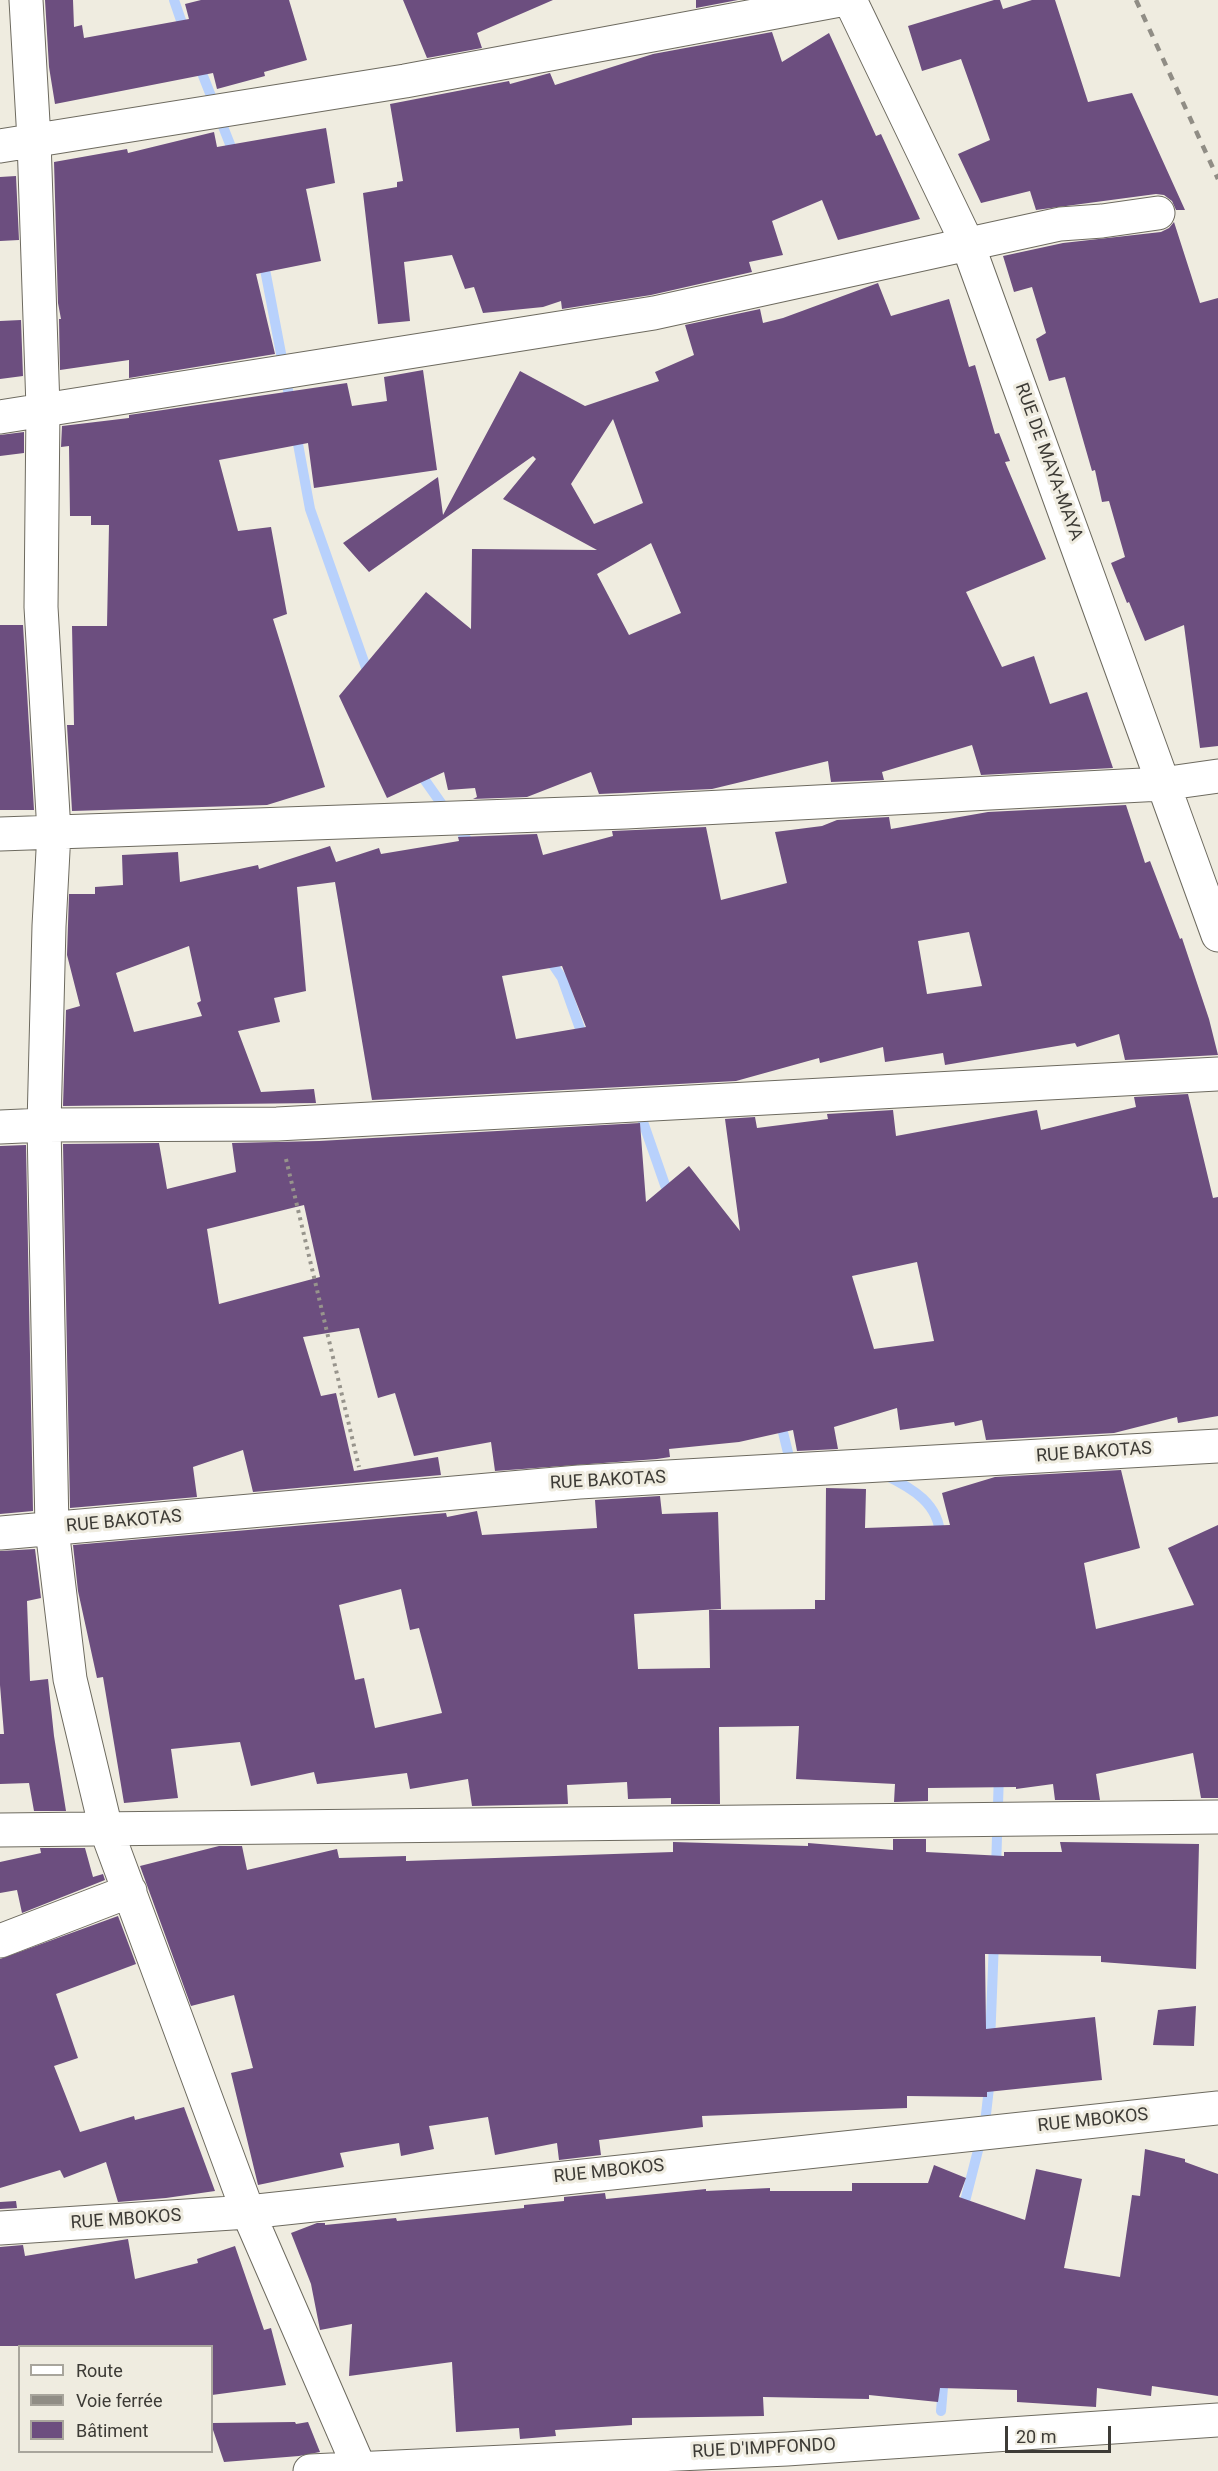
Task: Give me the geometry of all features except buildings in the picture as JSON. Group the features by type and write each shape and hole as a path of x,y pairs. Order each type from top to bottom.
{"street":[{"path":"26,0 34,140 44,408 41,607 54,832 48,926 44,1125 52,1529 70,1679 105,1829 248,2212 359,2467"},
{"path":"0,146 405,81 840,0"},
{"name":"RUE DE MAYA-MAYA","path":"850,0 968,245 1062,497 1162,784 1218,934"},
{"path":"0,417 44,408 356,362 654,313 1060,224 1102,222 1158,213"},
{"path":"0,834 626,812 1162,784 1218,776"},
{"path":"0,1127 278,1124 1218,1074"},
{"name":"RUE BAKOTAS","path":"0,1533 579,1482 1218,1446"},
{"path":"0,1830 1218,1817"},
{"path":"0,1941 130,1892"},
{"name":"RUE MBOKOS","path":"0,2228 248,2212 1218,2108"},
{"name":"RUE D'IMPFONDO","path":"310,2471 787,2449 1218,2420"}],"path":[{"path":"278,1124 367,1500"}],"waterway":[{"path":"174,0 185,32"},
{"path":"198,63 235,157"},
{"path":"263,259 291,406"},
{"path":"296,433 310,509 369,676"},
{"path":"417,769 472,847"},
{"path":"547,956 562,978 584,1040"},
{"path":"636,1112 642,1119 665,1185 672,1196"},
{"path":"780,1420 791,1465"},
{"path":"885,1475 914,1492 930,1506 939,1525 940,1537"},
{"path":"996,1869 999,1773"},
{"path":"990,2043 994,1941"},
{"path":"962,2213 985,2123 990,2079"},
{"path":"941,2411 944,2375"}],"railway":[{"path":"1136,0 1218,179"}]}
